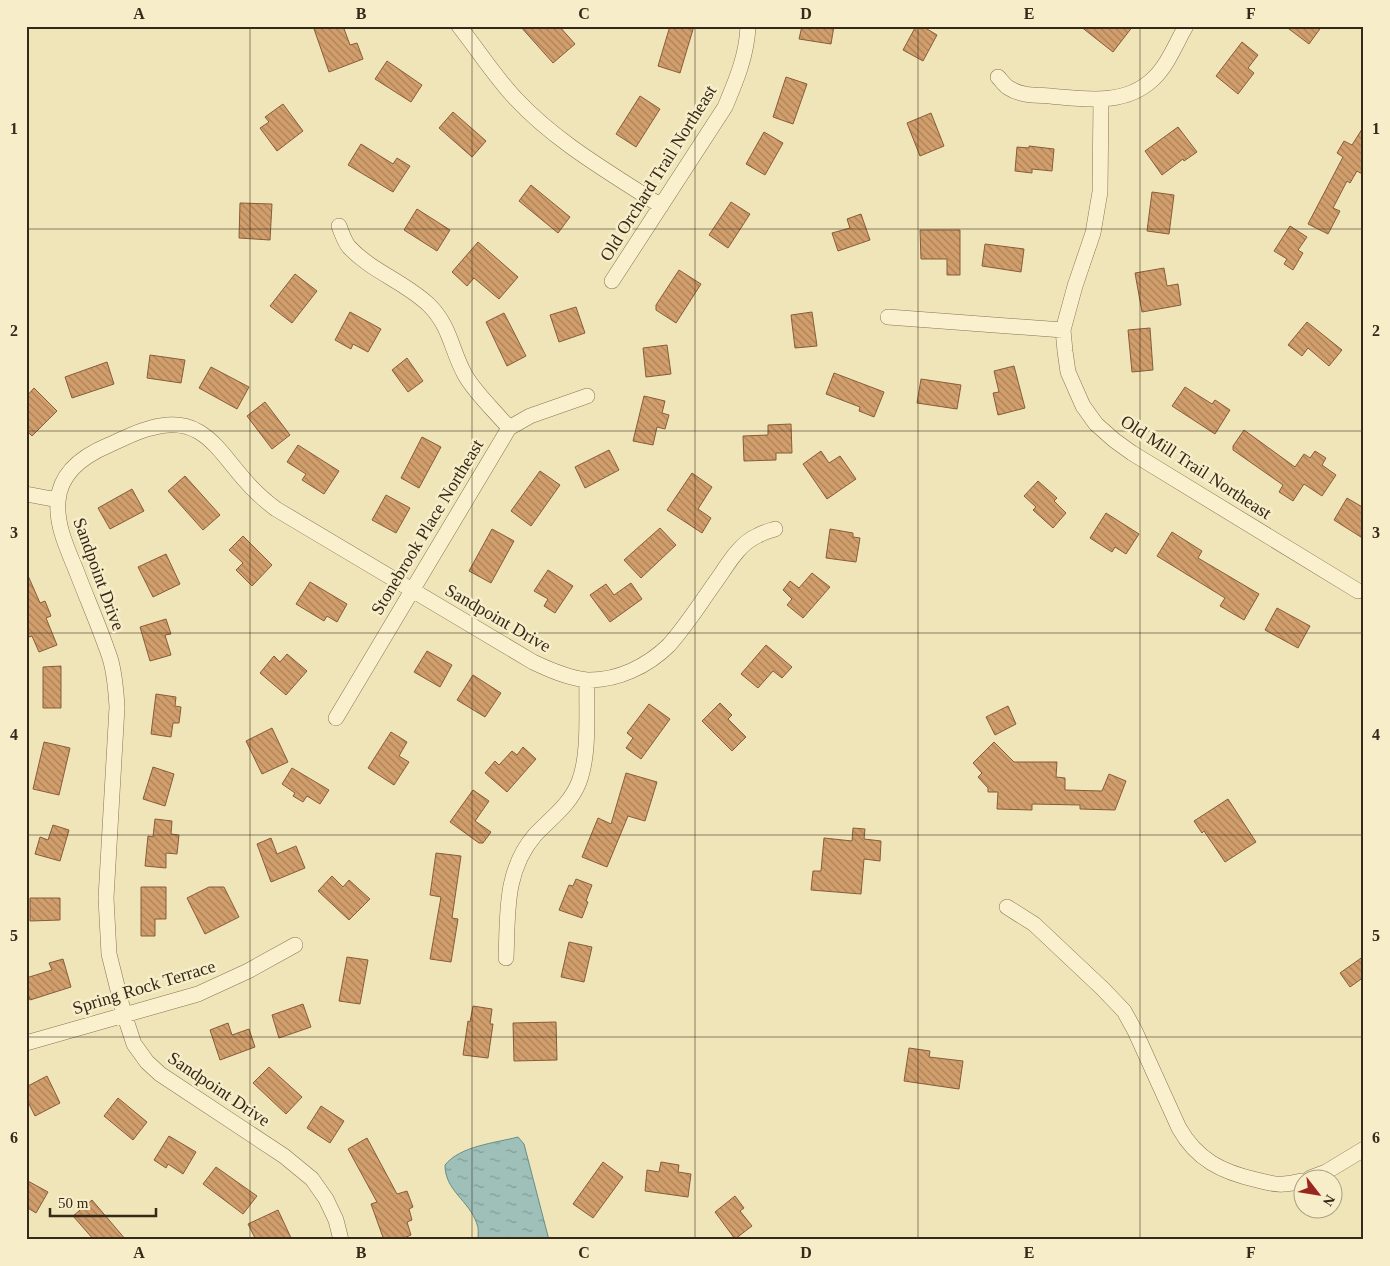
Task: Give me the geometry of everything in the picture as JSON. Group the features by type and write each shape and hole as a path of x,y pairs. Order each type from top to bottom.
{"street":[{"path":"459,26 515,99 535,118 560,139 661,206"},
{"name":"Old Orchard Trail Northeast","path":"612,281 725,107 743,58 748,26"},
{"path":"998,77 1009,88 1025,94 1101,100 1122,96 1139,90 1153,79 1163,67 1186,26"},
{"name":"Old Mill Trail Northeast","path":"1101,100 1100,192 1097,215 1063,330 1068,372 1074,389 1096,424 1132,453 1358,591"},
{"path":"339,226 347,245 360,257 414,292 440,318 448,330 466,378 509,428"},
{"path":"888,317 1063,330"},
{"name":"Stonebrook Place Northeast","path":"336,718 500,440 509,428 530,416 587,396"},
{"name":"Sandpoint Drive","path":"341,1240 336,1220 326,1199 312,1179 284,1156 174,1084 147,1062 134,1044 124,1014 110,954 106,898 117,707 115,682 105,646 58,519 58,500 68,475 87,456 150,428 176,425 201,432 211,440 255,492 276,509 533,662 567,676 587,680 623,674 653,658 680,631 740,548 755,536 775,529"},
{"path":"26,494 58,500"},
{"path":"506,958 510,886 516,868 527,846 566,804 579,782 585,751 587,680"},
{"path":"1007,907 1034,924 1124,1011 1179,1128 1187,1142 1198,1154 1217,1167 1235,1175 1284,1184 1292,1183"},
{"name":"Spring Rock Terrace","path":"26,1043 212,988 295,945"},
{"path":"1333,1168 1364,1149"}],"water":[{"path":"518,1137 524,1144 549,1240 478,1240 478,1227 469,1208 449,1182 445,1165 460,1153 469,1149"}],"building":[{"path":"313,26 343,26 350,45 357,43 363,59 329,72"},
{"path":"520,26 559,26 575,44 553,63"},
{"path":"670,26 694,26 680,73 658,66"},
{"path":"802,26 834,26 831,44 799,39"},
{"path":"916,26 922,26 937,35 923,61 903,50"},
{"path":"1080,26 1133,26 1113,52"},
{"path":"1285,26 1322,26 1309,44"},
{"path":"1242,42 1258,55 1248,68 1254,73 1238,94 1216,76"},
{"path":"387,61 422,85 411,102 375,79"},
{"path":"786,77 807,84 793,124 773,117"},
{"path":"640,96 660,109 636,147 616,134"},
{"path":"283,104 303,131 277,151 260,128 269,122 265,117"},
{"path":"453,112 486,141 472,157 439,128"},
{"path":"931,113 944,146 920,156 907,123"},
{"path":"1364,126 1364,175 1357,171 1350,183 1347,181 1333,208 1340,211 1328,234 1308,224 1343,157 1337,153 1344,141 1352,145"},
{"path":"1178,127 1197,152 1184,161 1183,159 1162,175 1145,151"},
{"path":"764,132 783,143 765,175 746,164"},
{"path":"361,144 393,164 397,158 410,166 393,192 348,165"},
{"path":"1029,146 1054,149 1052,171 1032,169 1032,173 1015,171 1017,147 1029,148"},
{"path":"531,185 570,217 558,233 519,201"},
{"path":"1152,192 1174,195 1169,234 1147,231"},
{"path":"731,202 750,214 728,248 709,235"},
{"path":"240,203 272,204 270,240 239,238"},
{"path":"417,209 450,230 437,251 404,230"},
{"path":"861,214 870,240 838,251 832,233 850,228 847,219"},
{"path":"1290,226 1307,237 1298,250 1303,253 1293,270 1284,264 1287,259 1274,251"},
{"path":"920,230 960,230 960,275 947,275 947,259 921,259"},
{"path":"478,242 518,277 499,299 474,278 467,286 452,272"},
{"path":"985,244 1024,249 1021,272 982,266"},
{"path":"1164,268 1167,286 1178,284 1181,305 1142,312 1135,273"},
{"path":"679,270 701,284 676,323 656,310 656,305"},
{"path":"295,274 317,291 292,323 270,306"},
{"path":"576,307 585,333 559,342 550,315"},
{"path":"350,312 381,329 368,352 353,344 351,349 335,340"},
{"path":"812,312 817,346 795,348 791,315"},
{"path":"504,313 526,356 507,366 486,322"},
{"path":"1307,322 1342,350 1329,366 1308,348 1302,356 1288,345"},
{"path":"1150,328 1153,370 1132,372 1128,330"},
{"path":"667,345 671,374 646,377 643,348"},
{"path":"150,355 185,360 181,383 147,378"},
{"path":"407,358 423,381 408,392 392,370"},
{"path":"107,362 114,384 72,398 65,377"},
{"path":"1014,366 1025,408 998,415 993,393 999,392 994,371"},
{"path":"211,367 249,387 237,409 199,388"},
{"path":"834,373 884,392 874,417 859,411 860,407 826,394"},
{"path":"921,379 961,385 957,409 917,403"},
{"path":"1185,387 1212,404 1215,400 1230,410 1215,434 1172,406"},
{"path":"34,388 57,411 32,436 26,430 26,397"},
{"path":"644,396 665,401 662,413 669,415 665,429 657,427 653,445 633,441"},
{"path":"265,402 290,435 272,449 247,416"},
{"path":"791,424 792,453 776,453 776,460 744,461 743,436 768,435 768,425"},
{"path":"1244,430 1295,467 1304,454 1310,458 1315,451 1326,458 1322,465 1336,475 1322,496 1304,484 1293,501 1279,492 1283,485 1233,450 1233,446"},
{"path":"422,437 441,447 419,488 401,478"},
{"path":"298,445 339,471 324,494 302,480 306,474 287,462"},
{"path":"609,450 619,470 585,488 575,467"},
{"path":"821,451 829,463 840,456 856,479 827,499 803,464"},
{"path":"540,471 560,485 531,526 511,511"},
{"path":"692,473 712,487 698,509 711,518 702,533 667,510"},
{"path":"185,476 220,515 203,530 168,491"},
{"path":"1038,481 1057,498 1054,501 1066,513 1053,528 1033,510 1036,507 1024,496"},
{"path":"132,489 144,511 110,529 98,508"},
{"path":"386,495 410,508 396,533 372,520"},
{"path":"1347,498 1364,508 1364,539 1334,520"},
{"path":"1106,513 1139,534 1126,554 1115,547 1112,552 1090,538"},
{"path":"660,528 676,545 641,578 624,560"},
{"path":"492,529 514,541 491,583 469,571"},
{"path":"830,529 853,533 853,537 860,538 856,562 826,558"},
{"path":"1172,532 1202,551 1198,558 1259,594 1244,620 1220,606 1225,598 1157,556"},
{"path":"243,536 272,565 252,586 236,570 243,563 229,550"},
{"path":"166,554 180,584 153,597 138,567"},
{"path":"548,570 573,586 555,613 544,606 548,599 534,591"},
{"path":"26,571 40,603 45,601 51,616 46,618 57,645 39,652 32,636 26,638"},
{"path":"812,573 830,587 803,618 787,605 792,599 783,590 790,581 799,588"},
{"path":"310,582 347,604 337,622 327,616 324,621 296,604"},
{"path":"631,583 642,599 610,622 590,595 606,584 614,595"},
{"path":"1277,608 1310,626 1298,648 1265,630"},
{"path":"166,619 171,634 165,635 171,655 150,661 140,627"},
{"path":"766,645 792,667 782,678 773,671 758,688 741,674"},
{"path":"427,651 452,665 440,687 414,672"},
{"path":"287,654 307,671 286,695 260,673 274,656 280,662"},
{"path":"61,666 61,708 43,708 43,667"},
{"path":"473,675 501,693 485,717 457,700"},
{"path":"156,694 176,697 175,706 181,707 179,723 173,723 171,737 151,734"},
{"path":"720,703 732,715 728,719 746,737 732,751 702,721"},
{"path":"649,704 670,719 641,759 626,748 633,738 627,733"},
{"path":"1008,706 1016,724 995,735 986,717"},
{"path":"272,728 288,762 262,774 246,741"},
{"path":"391,732 407,742 399,756 409,762 394,785 368,768"},
{"path":"44,742 70,748 59,795 33,789"},
{"path":"994,742 1014,762 1057,762 1056,777 1065,778 1065,790 1102,791 1109,774 1126,781 1115,810 1080,809 1080,805 1032,804 1032,810 997,809 998,792 988,792 988,788 978,777 982,773 973,763"},
{"path":"523,747 536,759 507,792 485,773 495,761 499,765 512,751 517,755"},
{"path":"153,767 174,774 165,806 143,799"},
{"path":"292,768 329,790 320,804 307,796 303,802 293,796 295,793 282,784"},
{"path":"626,773 657,782 645,821 628,816 607,867 582,857 598,818 611,824"},
{"path":"473,790 489,801 475,821 491,832 483,843 479,843 450,822"},
{"path":"1228,799 1256,842 1225,862 1204,831 1202,833 1194,821"},
{"path":"155,819 172,821 171,834 179,835 177,854 166,853 166,868 145,866 148,836 153,837"},
{"path":"53,825 69,830 60,861 35,854 40,837 48,840"},
{"path":"853,828 865,829 864,839 881,841 880,861 864,859 861,894 811,890 813,871 821,871 824,838 852,841"},
{"path":"271,838 277,854 296,846 305,868 271,882 257,844"},
{"path":"436,853 461,856 452,918 458,919 451,962 430,959 441,897 430,895"},
{"path":"332,876 343,887 349,880 370,899 349,920 318,891"},
{"path":"576,879 592,885 582,918 559,910 569,885 573,886"},
{"path":"141,887 166,887 166,919 155,919 155,936 141,936"},
{"path":"209,887 224,887 239,917 205,934 187,898"},
{"path":"30,898 60,898 60,920 30,921"},
{"path":"569,942 592,947 584,982 561,977"},
{"path":"1364,956 1364,977 1350,987 1340,973"},
{"path":"347,957 368,960 360,1004 339,1001"},
{"path":"63,959 71,987 30,1000 26,987 26,978 52,970 49,963"},
{"path":"303,1004 311,1027 279,1038 272,1015"},
{"path":"473,1006 492,1009 490,1024 493,1024 488,1058 463,1055 468,1021 470,1022"},
{"path":"556,1022 557,1060 514,1061 513,1023"},
{"path":"228,1023 232,1035 249,1029 255,1047 220,1060 210,1030"},
{"path":"909,1048 930,1051 929,1057 963,1061 959,1089 904,1081"},
{"path":"269,1067 302,1097 286,1114 253,1083"},
{"path":"47,1076 60,1103 35,1116 26,1098 26,1087"},
{"path":"118,1098 147,1122 133,1140 104,1116"},
{"path":"321,1106 344,1121 330,1143 307,1128"},
{"path":"169,1136 196,1152 183,1174 168,1164 166,1168 154,1160"},
{"path":"367,1138 397,1194 407,1191 413,1207 409,1209 412,1220 407,1222 411,1235 404,1238 405,1240 384,1240 371,1204 377,1202 348,1149"},
{"path":"603,1162 623,1177 593,1218 573,1204"},
{"path":"661,1162 679,1165 678,1172 691,1174 688,1197 645,1191 647,1170 659,1172"},
{"path":"216,1167 257,1196 243,1214 203,1184"},
{"path":"26,1180 48,1192 36,1213 26,1207"},
{"path":"735,1196 744,1208 740,1211 752,1226 735,1239 715,1212"},
{"path":"92,1200 126,1240 94,1240 73,1216"},
{"path":"278,1210 292,1240 256,1240 248,1224"}]}
